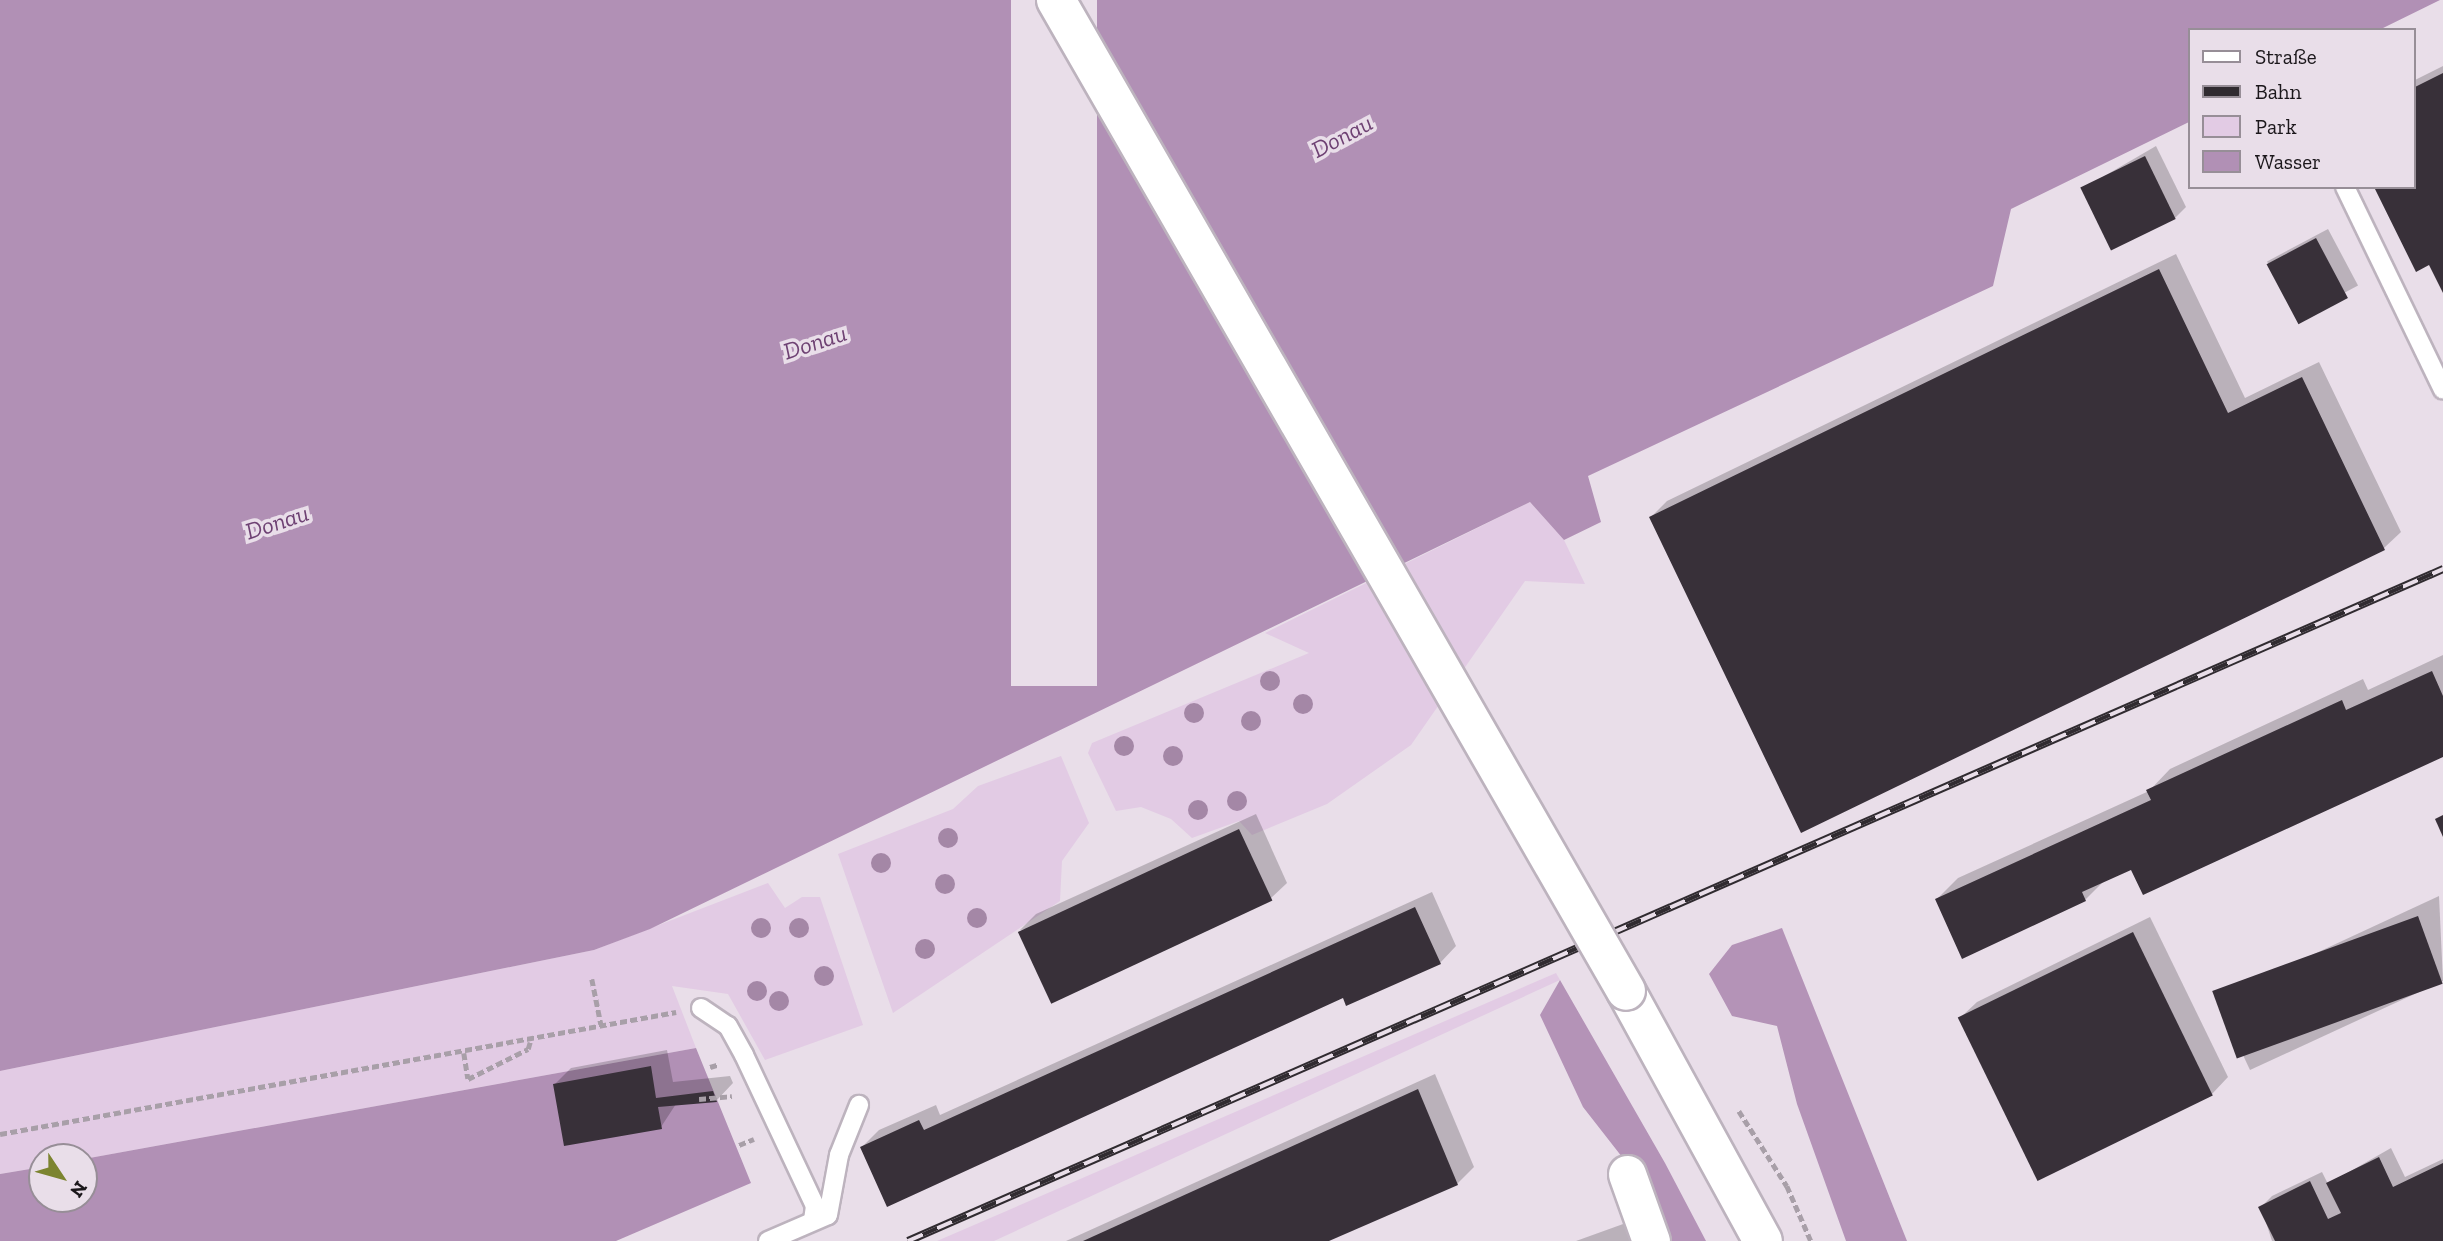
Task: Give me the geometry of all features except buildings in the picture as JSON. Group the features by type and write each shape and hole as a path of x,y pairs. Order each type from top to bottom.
{"main road":[{"path":"1056,0 1626,991 1763,1241"}],"street":[{"path":"1627,1174 1651,1241"}],"lane":[{"path":"2346,189 2443,390"},
{"path":"701,1008 728,1026 744,1055 816,1206 813,1221"},
{"path":"768,1241 828,1215 839,1155 859,1105"}],"path":[{"path":"592,979 601,1024"},
{"path":"0,1134 464,1053 601,1024 701,1008"},
{"path":"464,1053 468,1079 528,1049 530,1041"},
{"path":"699,1099 721,1097"}],"green space":[{"path":"1530,502 1564,540 1585,584 1525,581 1411,745 1327,804 1252,835 1239,821 1192,838 1171,819 1141,807 1116,811 1088,753 1092,743 1309,653 1265,633"},
{"path":"1061,756 1089,823 1062,861 1060,901 893,1013 838,854 953,809 978,786"},
{"path":"768,883 785,908 802,897 820,897 863,1025 765,1060 728,994 672,986 696,1048 98,1156 98,1143 28,1143 28,1169 0,1174 0,1071 594,950"},
{"path":"1556,973 1560,980 994,1241 937,1241"}],"shaded area":[{"path":"1782,928 1907,1241 1846,1241 1797,1104 1777,1026 1732,1016 1709,974 1732,945"},
{"path":"1560,980 1665,1163 1706,1241 1665,1241 1640,1180 1583,1107 1540,1015"}],"water":[{"name":"Donau","path":"0,0 2440,0 2383,28 2188,28 2188,122 2011,209 1993,286 1588,476 1601,522 1564,540 1530,502 650,929 594,950 0,1071"},
{"path":"696,1048 751,1183 616,1241 0,1241 0,1174 28,1169 28,1213 98,1213 98,1156"}],"pier":[{"path":"1011,0 1097,0 1097,686 1011,686"}],"railway":[{"path":"908,1241 2443,569"}]}
